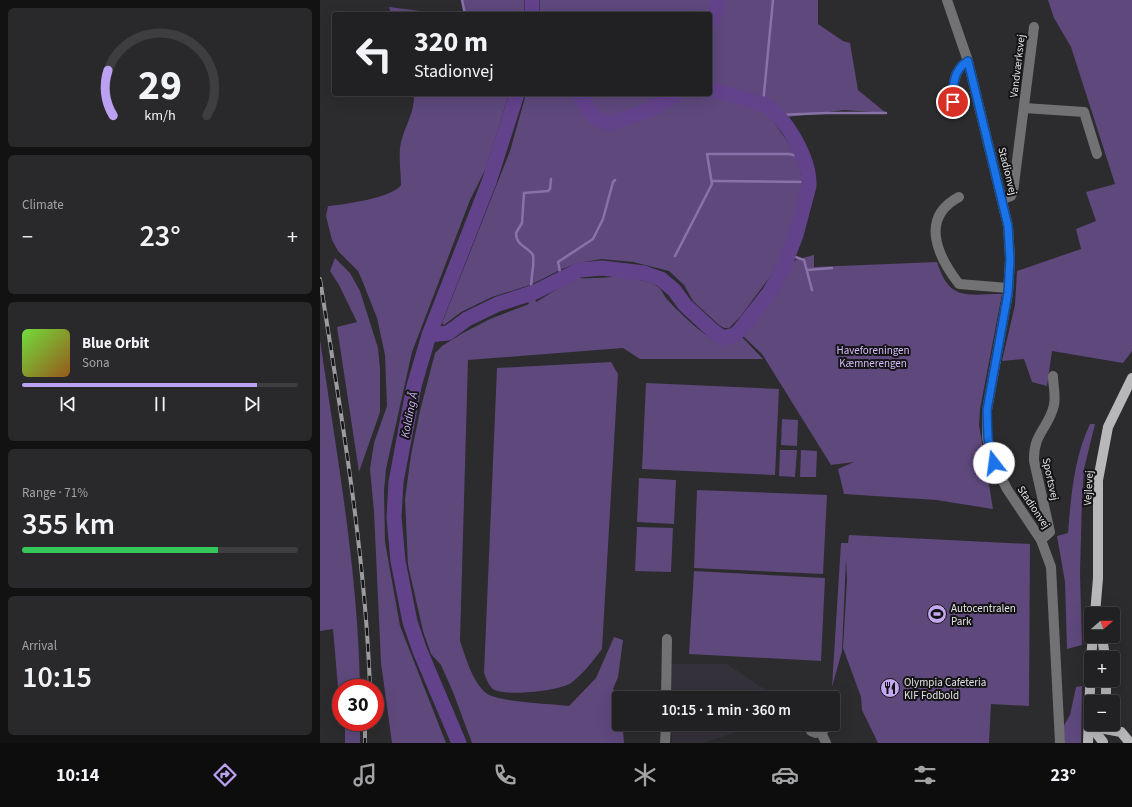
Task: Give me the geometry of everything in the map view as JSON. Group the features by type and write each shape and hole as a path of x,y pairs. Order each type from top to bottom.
{"main road":[{"name":"Vejlevej","path":"1096,607 1098,578 1098,480 1108,427 1132,378"},
{"path":"1088,743 1095,731"},
{"path":"1099,731 1103,743"},
{"path":"1117,731 1121,732 1130,743"}],"street":[{"name":"Stadionvej","path":"947,0 968,61 1003,199 1009,233 1010,259 1008,288 987,410 988,438 999,474 1042,540 1049,558 1052,578 1060,743"},
{"name":"Vandværksvej","path":"1003,199 1011,196 1013,192 1034,27"},
{"path":"953,102 955,73 968,61"},
{"name":"Vandværksvej","path":"1024,108 1084,112 1097,154"},
{"path":"959,198 942,212 935,226 935,238 949,268 959,284 1008,288"},
{"name":"Sportsvej","path":"1042,540 1050,532 1034,461 1033,450 1036,438 1052,414 1055,403 1053,376"},
{"path":"666,691 667,639"},
{"path":"665,743 666,731"},
{"path":"824,731 826,743"}],"shaded area":[{"path":"671,664 727,664 768,691 671,691"},
{"path":"672,731 740,731 703,743 672,743"}],"green space":[{"path":"462,0 524,0 524,12 465,12"},
{"path":"540,0 818,0 818,24 843,41 850,43 858,90 886,113 844,110 772,119 794,151 800,167 802,186 786,245 775,270 740,317 729,328 724,328 719,325 693,301 684,285 669,271 633,262 602,259 578,263 562,269 530,285 492,297 461,312 444,325 442,323 510,151 525,96 712,96 712,12 540,12"},
{"path":"1048,0 1132,0 1132,351 1123,363 1052,351 1047,386 1032,382 1024,359 1002,361 1015,305 1017,271 1081,249 1076,229 1096,221 1086,192 1115,184 1071,47 1054,18"},
{"path":"389,7 428,12 390,12"},
{"path":"414,96 508,96 486,168 470,200 412,352 386,469 384,491 385,542 400,626 446,743 392,743 381,663 374,512 370,469 374,443 387,406 385,355 377,318 362,280 358,271 338,251 332,240 326,216 328,206 379,197 389,193 401,185 400,147 413,106"},
{"name":"Haveforeningen Kæmnerengen","path":"814,255 814,267 937,262 942,275 954,290 961,293 978,295 1002,294 980,409 979,425 993,509 936,500 844,494 838,469 854,462 831,465 762,354 742,335 795,260"},
{"path":"335,258 350,273 360,291 378,348 380,369 380,412 359,472 337,327 357,322 339,285 330,271"},
{"path":"614,275 622,275 624,277 645,281 657,286 676,309 706,335 718,342 724,343 742,337 763,359 640,359 623,348 468,360 460,641 473,676 486,693 501,699 569,706 596,678 614,637 623,640 618,677 613,689 615,691 612,691 612,731 623,731 624,743 472,743 441,665 431,654 423,631 408,565 405,499 411,455 420,411 435,353 442,346 463,333 490,319 529,304 528,302 535,299 536,302 569,282 568,280 575,277 614,277"},
{"path":"320,340 346,514 355,601 360,679 337,679 333,629 320,631"},
{"path":"611,362 618,374 602,649 580,676 564,686 544,691 520,693 509,693 493,689 484,673 497,368"},
{"path":"646,383 779,389 775,475 642,469"},
{"path":"782,419 798,420 797,446 781,445"},
{"path":"1090,424 1095,424 1084,469 1082,499 1080,574 1082,645 1067,649 1065,582 1057,536 1068,533 1074,477 1080,450"},
{"path":"780,450 797,450 795,477 779,476"},
{"path":"801,450 817,451 816,477 800,477"},
{"path":"639,478 676,480 674,524 637,522"},
{"path":"697,490 827,495 823,574 694,568"},
{"path":"637,527 673,528 671,572 635,571"},
{"name":"Autocentralen Park","path":"849,535 1030,544 1029,706 991,704 989,743 878,743 862,710 861,697 843,648 847,580 846,559 842,651 832,687 841,543 848,543"},
{"path":"694,571 825,578 821,661 689,654"},
{"path":"1082,686 1081,743 1065,743 1063,727 1070,715 1076,687"},
{"path":"345,731 360,731 360,743 345,743"}],"waterway":[{"path":"462,0 465,12"},
{"name":"Kolding Å","path":"532,0 532,12"},
{"path":"712,19 719,0"},
{"path":"763,104 773,0"},
{"path":"429,335 448,333 467,319 498,304 535,292 579,270 602,268 644,273 661,279 674,290 685,305 713,331 723,338 734,335 739,331 769,293 783,269 796,235 809,186 808,176 806,164 795,140 772,110 763,104 712,90"},
{"name":"Kolding Å","path":"459,743 420,651 410,622 398,561 394,517 396,482 414,386 429,335 489,182 516,96"},
{"path":"581,96 591,114 599,120 611,123 652,109 672,96"},
{"path":"777,115 886,113"},
{"path":"675,256 712,184 707,154 789,154 803,157"},
{"path":"532,293 531,284 533,255 518,241 516,233 522,223 524,193 548,191 550,189 551,179"},
{"path":"561,277 558,262 593,239 603,219 613,182 615,180"},
{"path":"712,181 809,182"},
{"path":"790,255 804,260 812,290"},
{"path":"807,270 832,268"}],"railway":[{"path":"320,279 358,534 369,679"},
{"path":"365,731 365,743"}],"place":[{"name":"Autocentralen Park","path":"937,614"},
{"name":"Olympia Cafeteria KIF Fodbold","path":"890,688"}],"route":[{"path":"953,102 955,73 958,68 968,61 1003,199 1008,226 1010,259 1008,293 992,378 986,426 994,463"}]}
